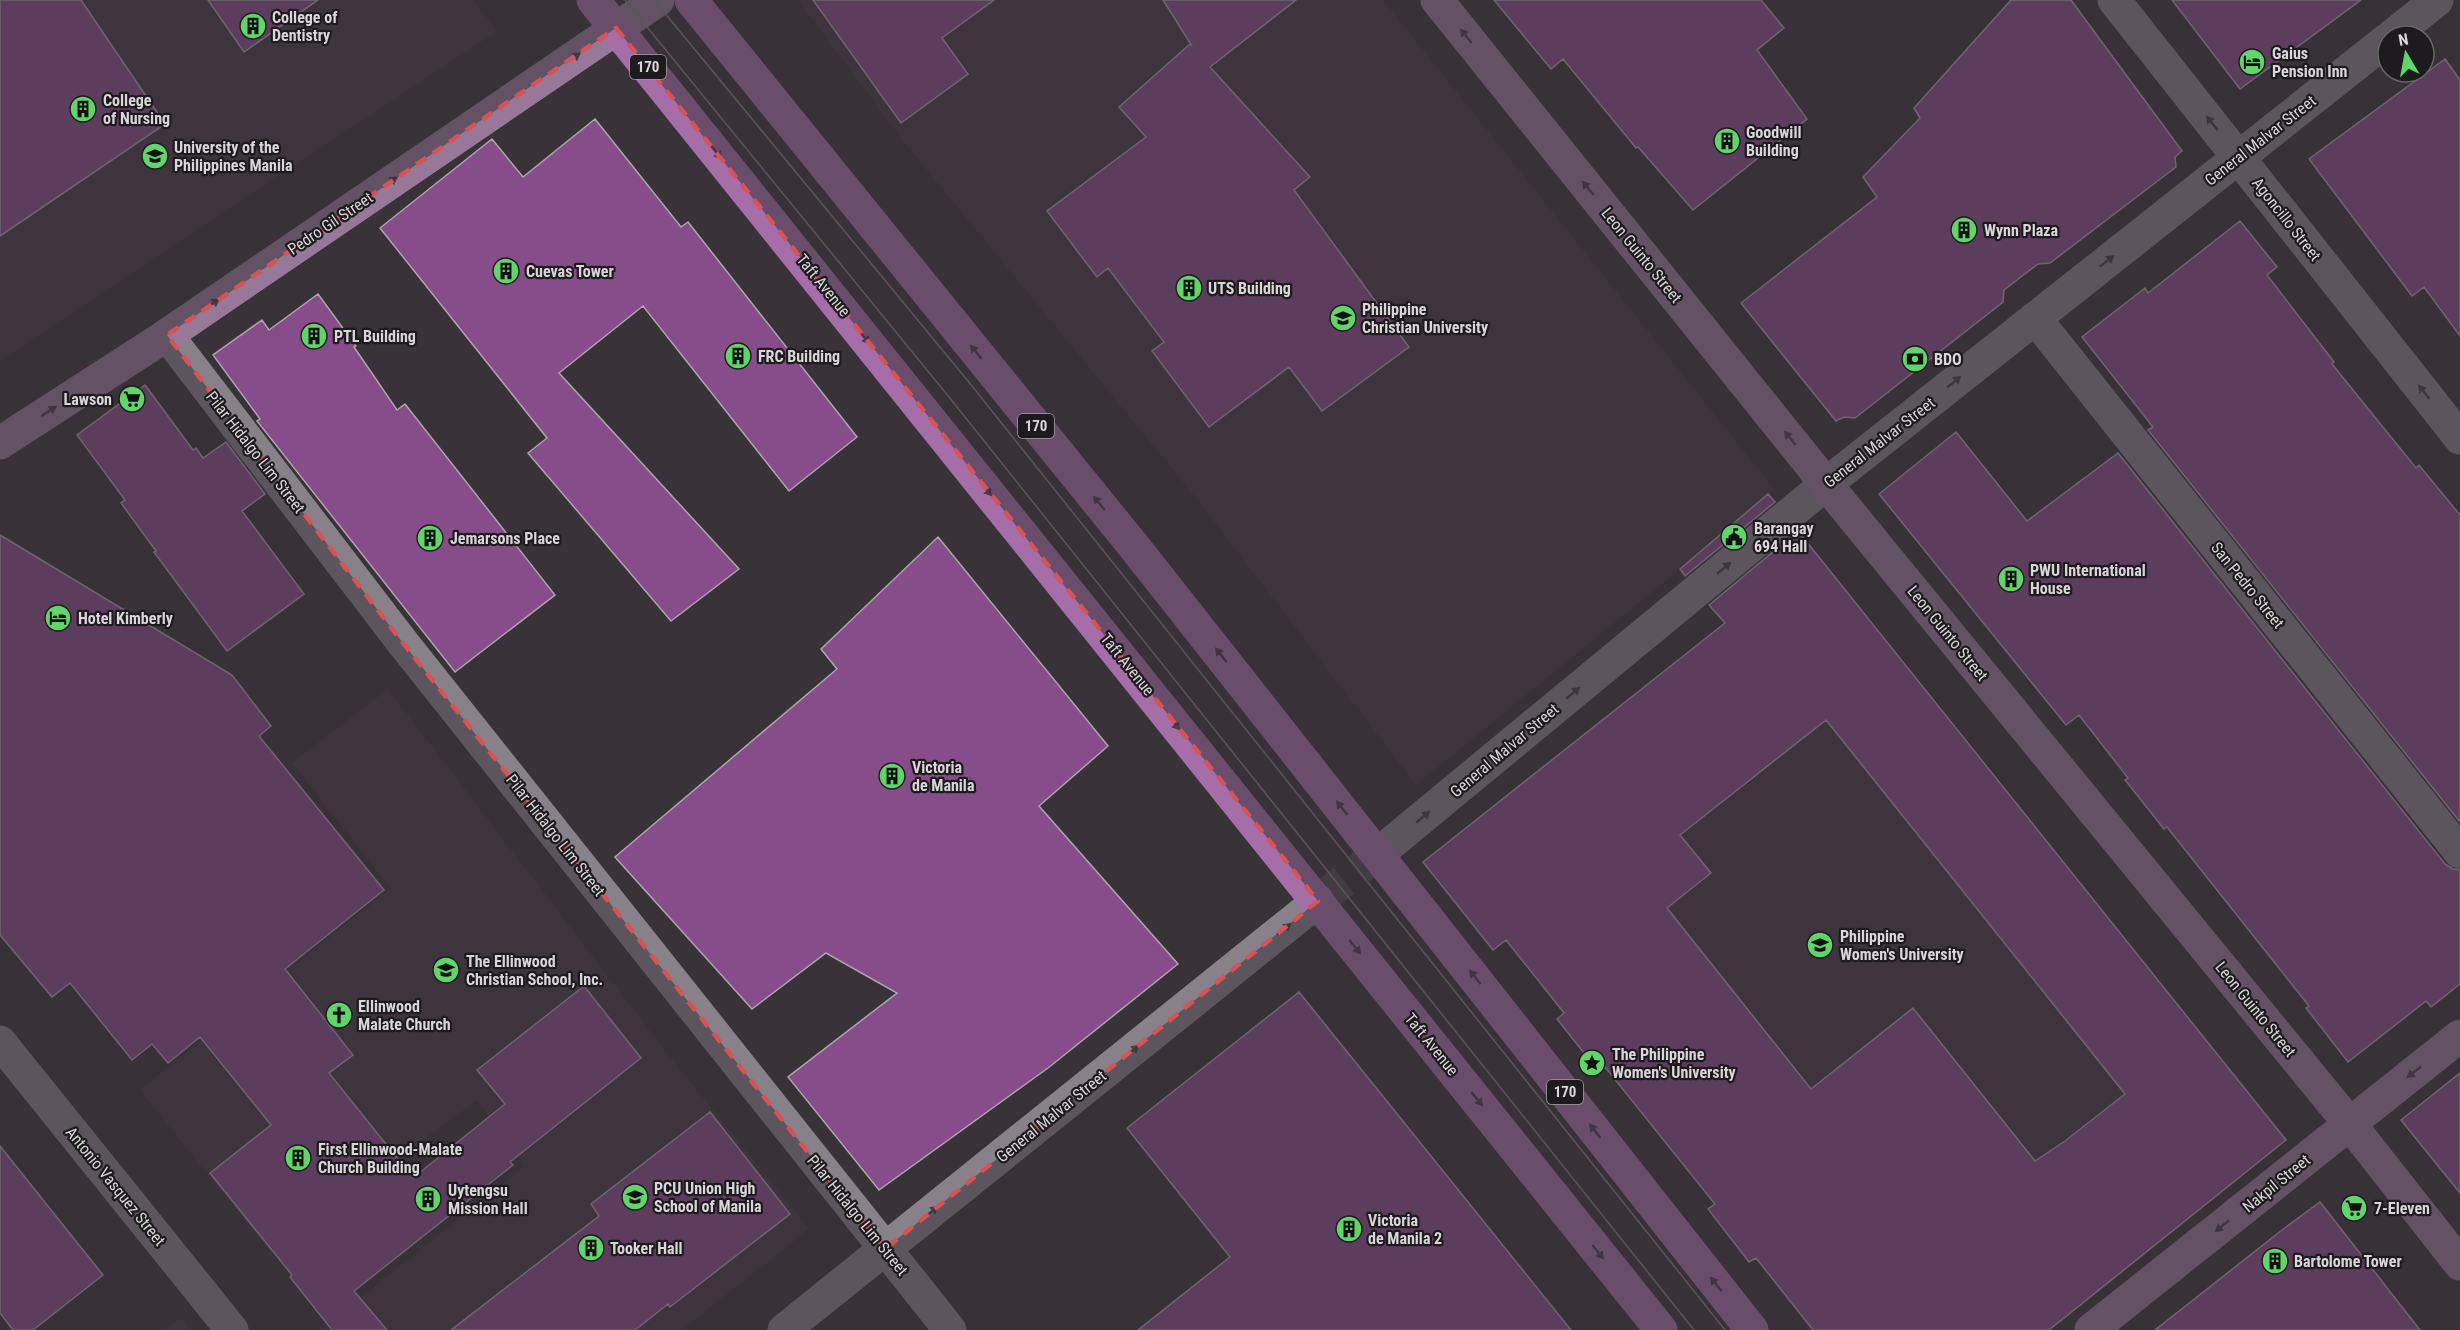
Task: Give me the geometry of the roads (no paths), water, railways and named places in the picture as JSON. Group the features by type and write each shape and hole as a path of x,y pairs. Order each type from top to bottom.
{"main road":[{"name":"Taft Avenue","path":"593,0 1661,1330"},
{"name":"170","path":"691,0 1136,549 1752,1330"}],"street":[{"name":"Pedro Gil Street","path":"0,443 167,335 658,0"},
{"name":"Leon Guinto Street","path":"1437,0 1826,484 2349,1124 2460,1264"},
{"name":"Agoncillo Street","path":"2114,0 2460,438"},
{"path":"2407,24 2437,0"},
{"name":"General Malvar Street","path":"1378,854 1826,484 2376,49"},
{"name":"San Pedro Street","path":"2035,318 2460,852"},
{"name":"Pilar Hidalgo Lim Street","path":"167,335 403,643 950,1330"},
{"name":"General Malvar Street","path":"784,1330 1318,901"},
{"name":"Nakpil Street","path":"2091,1330 2460,1036"},
{"name":"Antonio Vasquez Street","path":"0,1042 232,1330"}],"tunnel":[{"path":"1318,901 1378,854"}],"tram line":[{"path":"625,0 949,397 1694,1330"},
{"path":"654,0 968,381 1725,1330"}],"place":[{"name":"College of Dentistry","path":"253,26"},
{"name":"Gaius Pension Inn","path":"2252,62"},
{"name":"College of Nursing","path":"83,109"},
{"name":"Goodwill Building","path":"1727,141"},
{"name":"University of the Philippines Manila","path":"155,156"},
{"name":"Wynn Plaza","path":"1964,230"},
{"name":"Cuevas Tower","path":"506,271"},
{"name":"UTS Building","path":"1189,288"},
{"name":"Philippine Christian University","path":"1343,318"},
{"name":"PTL Building","path":"314,336"},
{"name":"FRC Building","path":"738,356"},
{"name":"BDO","path":"1915,359"},
{"name":"Lawson","path":"132,399"},
{"name":"Barangay 694 Hall","path":"1734,537"},
{"name":"Jemarsons Place","path":"430,538"},
{"name":"PWU International House","path":"2011,579"},
{"name":"Hotel Kimberly","path":"58,618"},
{"name":"Victoria de Manila","path":"892,776"},
{"name":"Philippine Women's University","path":"1820,945"},
{"name":"The Ellinwood Christian School, Inc.","path":"446,970"},
{"name":"Ellinwood Malate Church","path":"339,1015"},
{"name":"The Philippine Women's University","path":"1592,1063"},
{"name":"First Ellinwood-Malate Church Building","path":"298,1158"},
{"name":"PCU Union High School of Manila","path":"635,1197"},
{"name":"Uytengsu Mission Hall","path":"428,1199"},
{"name":"7-Eleven","path":"2354,1208"},
{"name":"Victoria de Manila 2","path":"1349,1229"},
{"name":"Tooker Hall","path":"591,1248"},
{"name":"Bartolome Tower","path":"2275,1261"}]}
